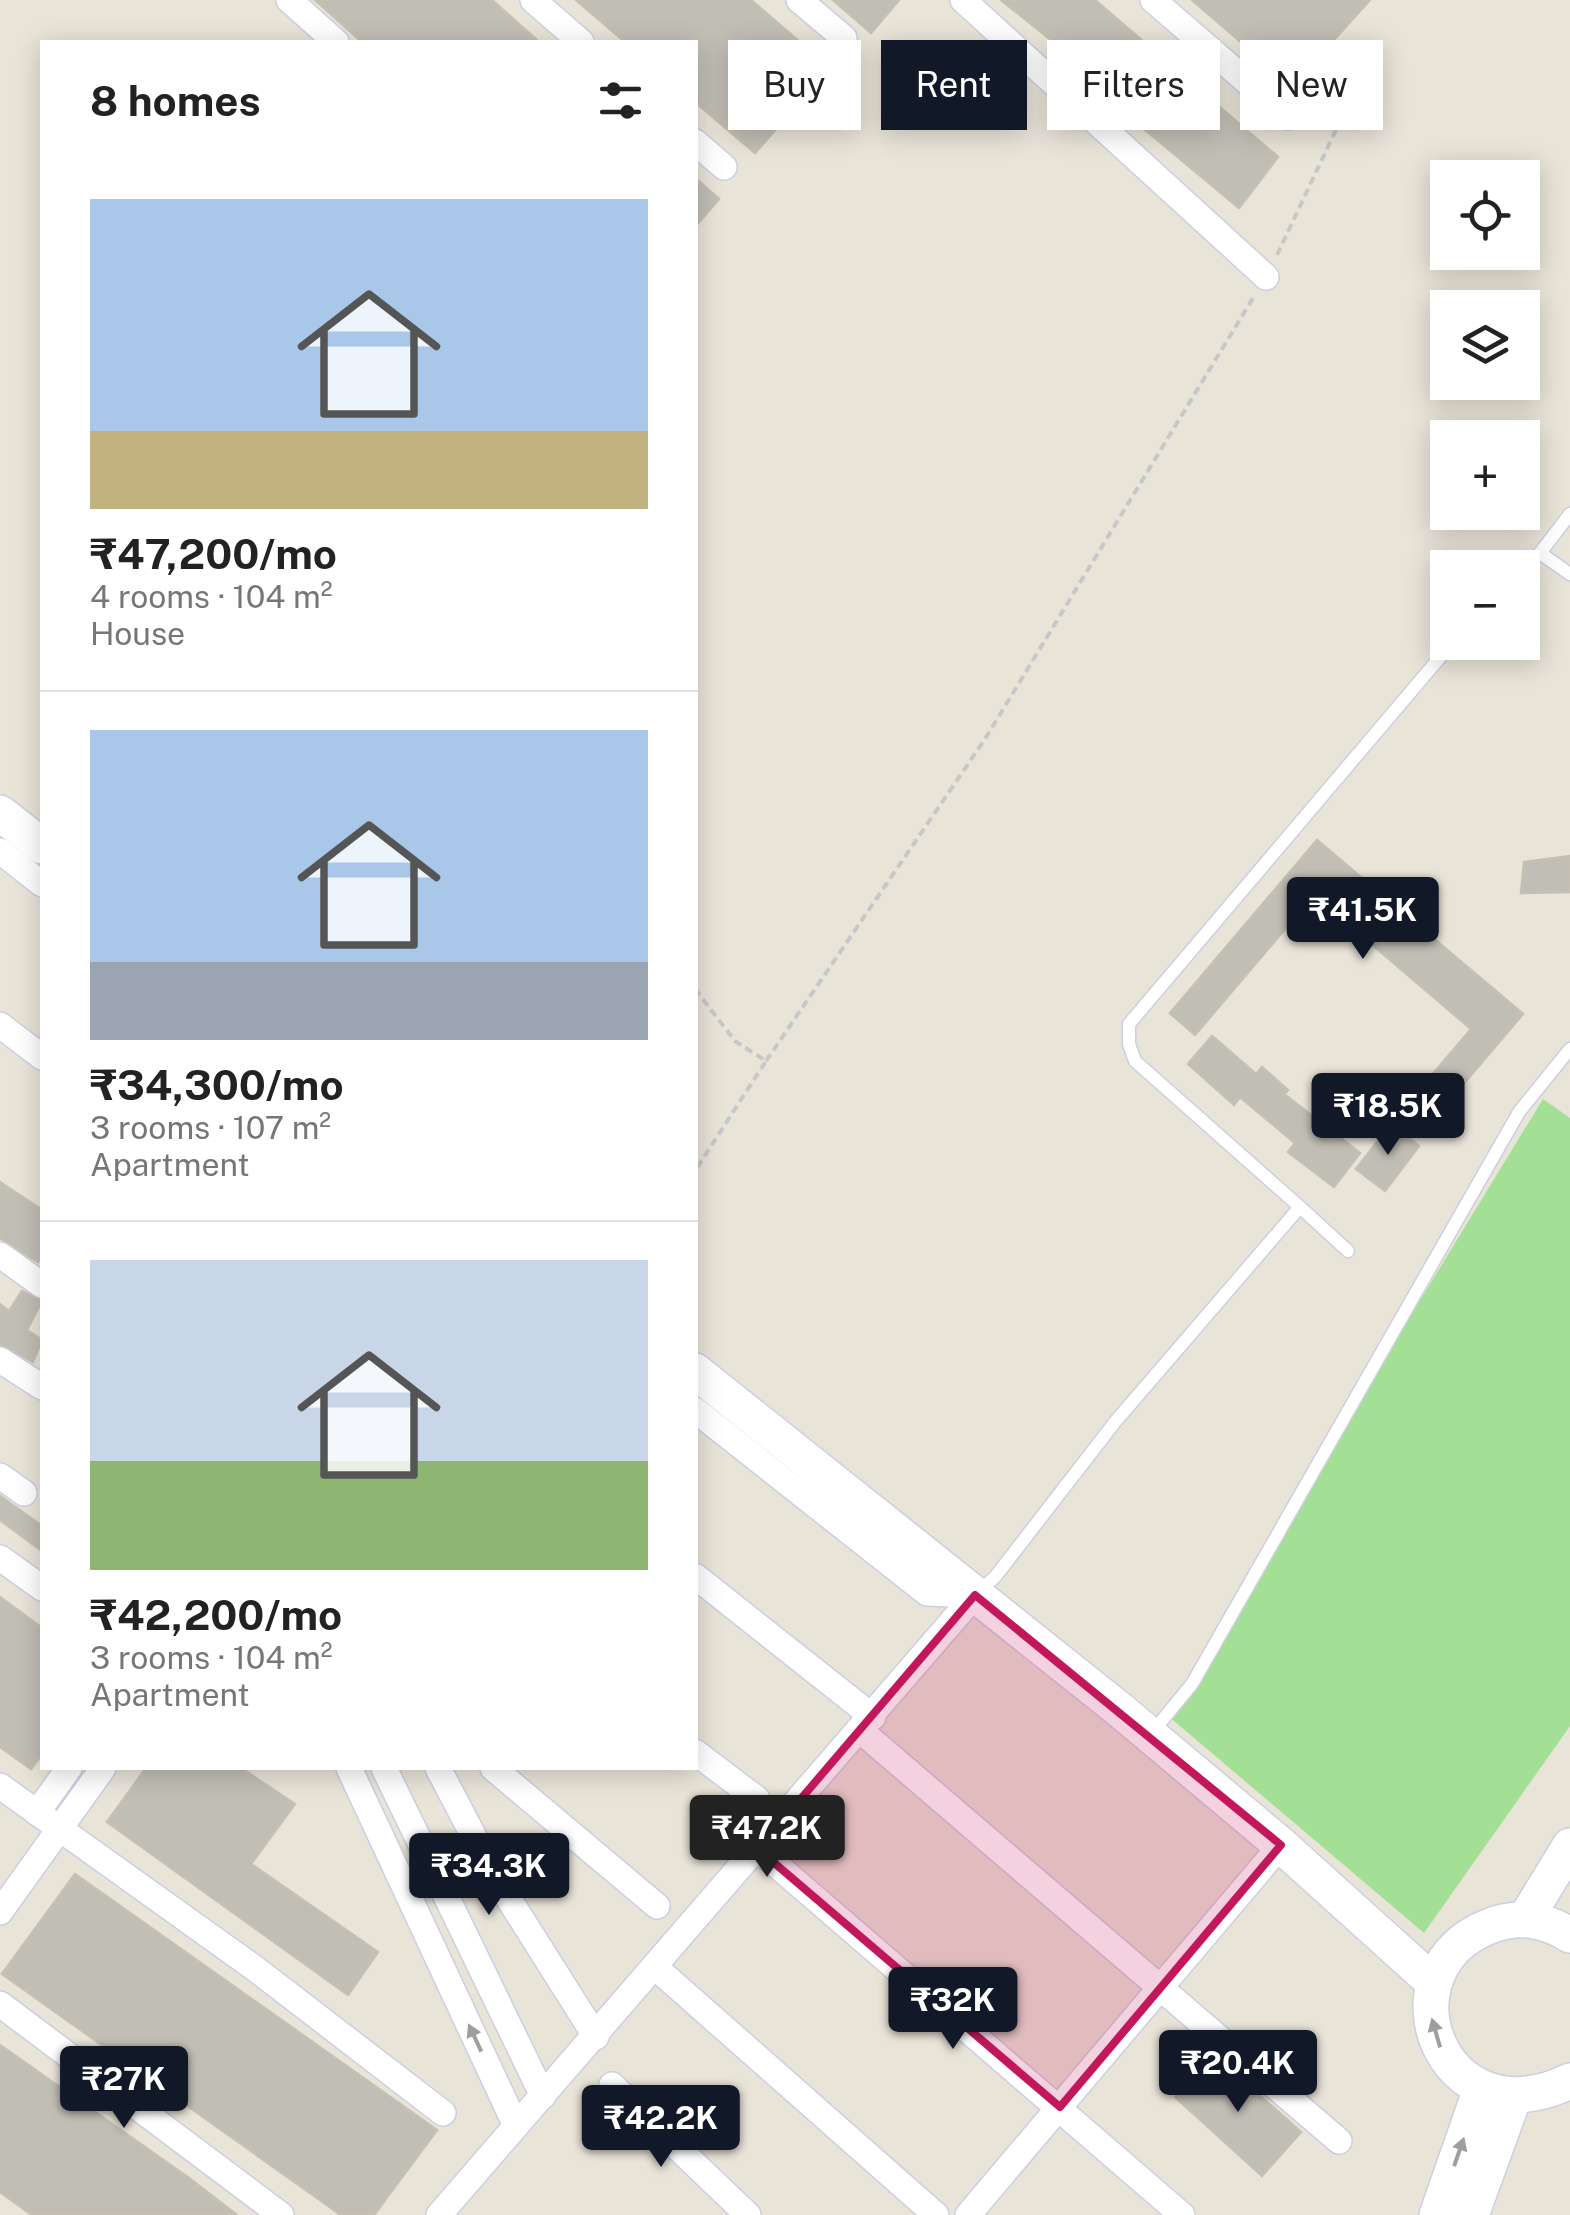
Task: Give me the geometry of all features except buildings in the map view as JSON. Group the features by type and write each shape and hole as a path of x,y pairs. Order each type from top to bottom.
{"street":[{"path":"289,0 334,40"},
{"path":"533,0 580,40"},
{"path":"799,0 844,38"},
{"path":"964,0 1266,276"},
{"path":"1153,0 1240,75"},
{"path":"698,145 724,167"},
{"path":"0,813 40,844"},
{"path":"0,851 40,882"},
{"path":"0,1024 40,1056"},
{"path":"0,1255 40,1285"},
{"path":"0,1360 40,1387"},
{"path":"698,1373 1281,1846 1434,1983"},
{"path":"699,1421 927,1593 974,1595"},
{"path":"0,1476 24,1493"},
{"path":"0,1558 40,1587"},
{"path":"698,1579 1340,2141"},
{"path":"439,2215 867,1724 974,1595"},
{"path":"698,1754 757,1800"},
{"path":"37,1813 68,1770"},
{"path":"0,1912 103,1770"},
{"path":"350,1770 516,2126"},
{"path":"385,1770 543,2096"},
{"path":"439,1770 495,1877 596,2037"},
{"path":"496,1770 657,1906"},
{"path":"0,1786 253,1966 443,2113"},
{"path":"968,2215 1281,1846"},
{"path":"1526,1918 1570,1846"},
{"path":"758,1849 1182,2215"},
{"path":"1569,1933 1526,1918 1508,1920 1471,1935 1445,1962 1434,1983 1430,2008 1434,2033 1452,2065 1498,2093 1543,2094 1570,2081"},
{"path":"654,1967 936,2215"},
{"path":"0,2004 282,2215"},
{"path":"612,2085 748,2215"},
{"path":"1437,2215 1498,2093"},
{"path":"1472,2215 1498,2093"}],"lane":[{"path":"1570,514 1540,553 1570,574"},
{"path":"1348,1251 1135,1061 1128,1044 1129,1024 1439,660"},
{"path":"1148,1737 1192,1684 1519,1112 1570,1048"},
{"path":"974,1595 995,1576 1115,1422 1300,1207"}],"path":[{"path":"698,1166 985,739 1266,276 1336,130"},
{"path":"698,993 735,1041 766,1060"}],"highlighted area":[{"path":"975,1595 1281,1845 1060,2107 758,1849"}],"green space":[{"path":"1543,1099 1570,1118 1570,1726 1424,1933 1167,1715"}]}
